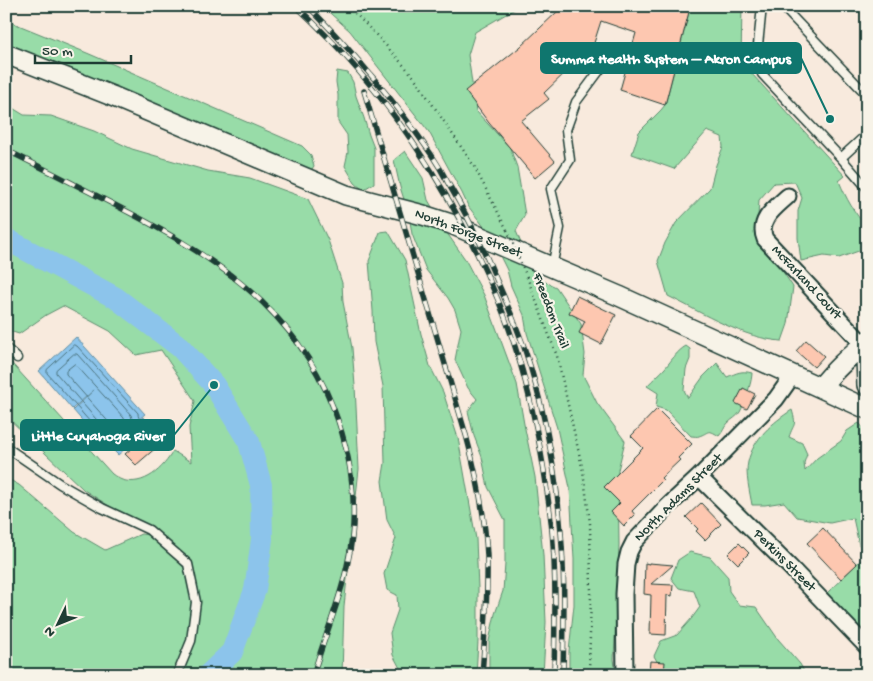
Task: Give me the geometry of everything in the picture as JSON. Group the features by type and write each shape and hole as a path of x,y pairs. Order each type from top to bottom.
{"street":[{"name":"North Forge Street","path":"6,54 112,96 346,195 452,224 619,296 867,409"},
{"name":"McFarland Court","path":"788,196 770,213 764,222 762,232 765,239 866,346"},
{"path":"866,346 867,385"},
{"path":"821,388 838,367 866,346"},
{"name":"North Adams Street","path":"625,675 624,594 626,564 634,542 776,399 793,375"},
{"name":"Perkins Street","path":"699,477 867,647"}],"lane":[{"path":"762,6 758,45 762,74 867,188"},
{"path":"782,6 867,95"},
{"path":"552,267 560,228 551,189 570,160 566,130 576,102 610,55"},
{"path":"841,158 867,134"},
{"path":"6,348 17,358"},
{"path":"6,447 60,484 149,530 188,564 196,602 191,640 178,675"}],"path":[{"name":"Freedom Trail","path":"348,6 414,77 474,166 507,230 557,356 584,471 590,523 589,675"}],"green space":[{"path":"322,6 520,6 475,32 468,55 476,111 510,148 517,167 525,215 516,231 535,277 556,287 581,324 585,354 583,375 597,403 625,441 618,470 619,545 614,659 616,675 569,675 569,651 574,605 574,559 570,488 557,428 527,333 524,315 511,286 507,270 488,232 468,206 429,132 350,31"},
{"path":"683,6 742,6 741,62 845,176 839,181 854,211 867,227 867,248 839,258 824,256 801,261 798,238 798,211 802,198 795,182 774,183 759,200 760,237 793,287 788,324 782,341 753,336 709,317 668,296 658,261 676,223 710,188 723,147 722,137 707,131 674,169 632,154 639,132 665,105 690,8"},
{"path":"6,20 302,146 311,155 314,166 310,172 6,49"},
{"path":"337,71 348,73 353,82 374,148 374,183 363,190 355,183 345,166 348,152 347,135 338,122"},
{"path":"6,104 24,115 51,116 94,131 132,149 208,171 250,178 308,199 328,240 342,283 343,302 352,348 355,386 359,469 344,606 342,675 6,675 6,478 19,485 74,532 105,550 141,534 156,536 126,514 117,511 84,490 6,416 6,357 112,474 122,480 138,481 145,478 159,469 173,451 191,462 189,427 195,401 161,350 136,355 110,331 63,306 46,315 19,334 6,330"},
{"path":"405,151 423,178 428,200 465,259 484,295 517,384 535,477 543,555 546,622 543,675 489,675 489,641 495,614 503,591 505,520 488,487 482,457 474,436 468,411 477,399 468,388 455,360 461,329 455,310 426,270 412,234 409,215 394,160"},
{"path":"388,231 405,260 430,366 443,392 458,438 476,539 478,641 476,675 400,675 401,670 393,655 390,633 398,610 397,595 387,590 384,574 396,538 387,520 382,481 385,463 383,386 374,342 369,261 380,232"},
{"path":"686,346 690,349 684,390 688,398 703,377 717,363 727,377 742,372 752,373 748,393 740,412 719,436 708,432 698,436 691,436 666,410 656,407 658,393 647,386 677,353"},
{"path":"792,410 795,422 789,437 802,443 807,454 804,463 805,471 817,458 841,441 847,431 859,423 866,431 867,553 859,545 853,518 830,523 797,517 784,502 752,505 747,472 748,462 754,446 765,432"},
{"path":"690,552 710,557 728,577 729,591 739,605 756,607 778,639 800,664 806,675 665,675 654,656 661,641 677,635 700,607 694,591 679,588 671,578 678,560"},
{"path":"867,554 867,640 826,594"}],"water":[{"path":"76,337 145,414 106,448 73,410 94,390 72,409 39,371"},
{"path":"143,417 146,421 124,442 150,419 154,424 128,447 125,444 127,447 118,455 110,447"}],"building":[{"path":"560,6 683,6 690,8 665,105 620,90 636,33 601,21 593,46 544,93 549,99 521,121 555,161 535,178 465,91 520,47 559,10"},
{"path":"577,296 616,315 601,344 579,333 585,321 569,313"},
{"path":"806,340 824,356 814,367 796,351"},
{"path":"743,388 755,394 747,409 735,403"},
{"path":"657,409 692,444 678,458 680,460 661,478 663,480 632,511 635,515 624,526 611,512 620,503 604,487 643,448 631,436"},
{"path":"148,434 158,446 136,465 125,454"},
{"path":"701,503 721,524 705,540 696,531 698,529 686,517"},
{"path":"823,528 857,564 841,579 807,543"},
{"path":"739,543 749,553 738,564 728,554"},
{"path":"645,563 673,565 651,584 673,585 672,596 667,595 666,635 650,634 651,595 644,594"},
{"path":"650,661 665,662 664,674 649,673"}],"waterway":[{"path":"6,239 116,298 180,347 214,385 249,442 261,485 262,539 255,590 232,652 208,675"}],"railway":[{"path":"296,6 328,37 358,71 413,142 437,180 480,259 508,325 524,375 536,427 552,526 555,611 554,675"},
{"path":"308,6 373,77 433,157 474,231 518,330 538,392 556,485 563,567 563,675"},
{"path":"364,91 466,435 477,480 487,556 487,601 482,675"},
{"path":"6,150 146,222 212,261 242,284 269,309 294,338 315,370 333,407 343,436 352,480 353,525 348,563 338,601 313,675"}],"place":[{"name":"Summa Health System – Akron Campus","path":"830,119"},
{"name":"Little Cuyahoga River","path":"214,385"}]}
